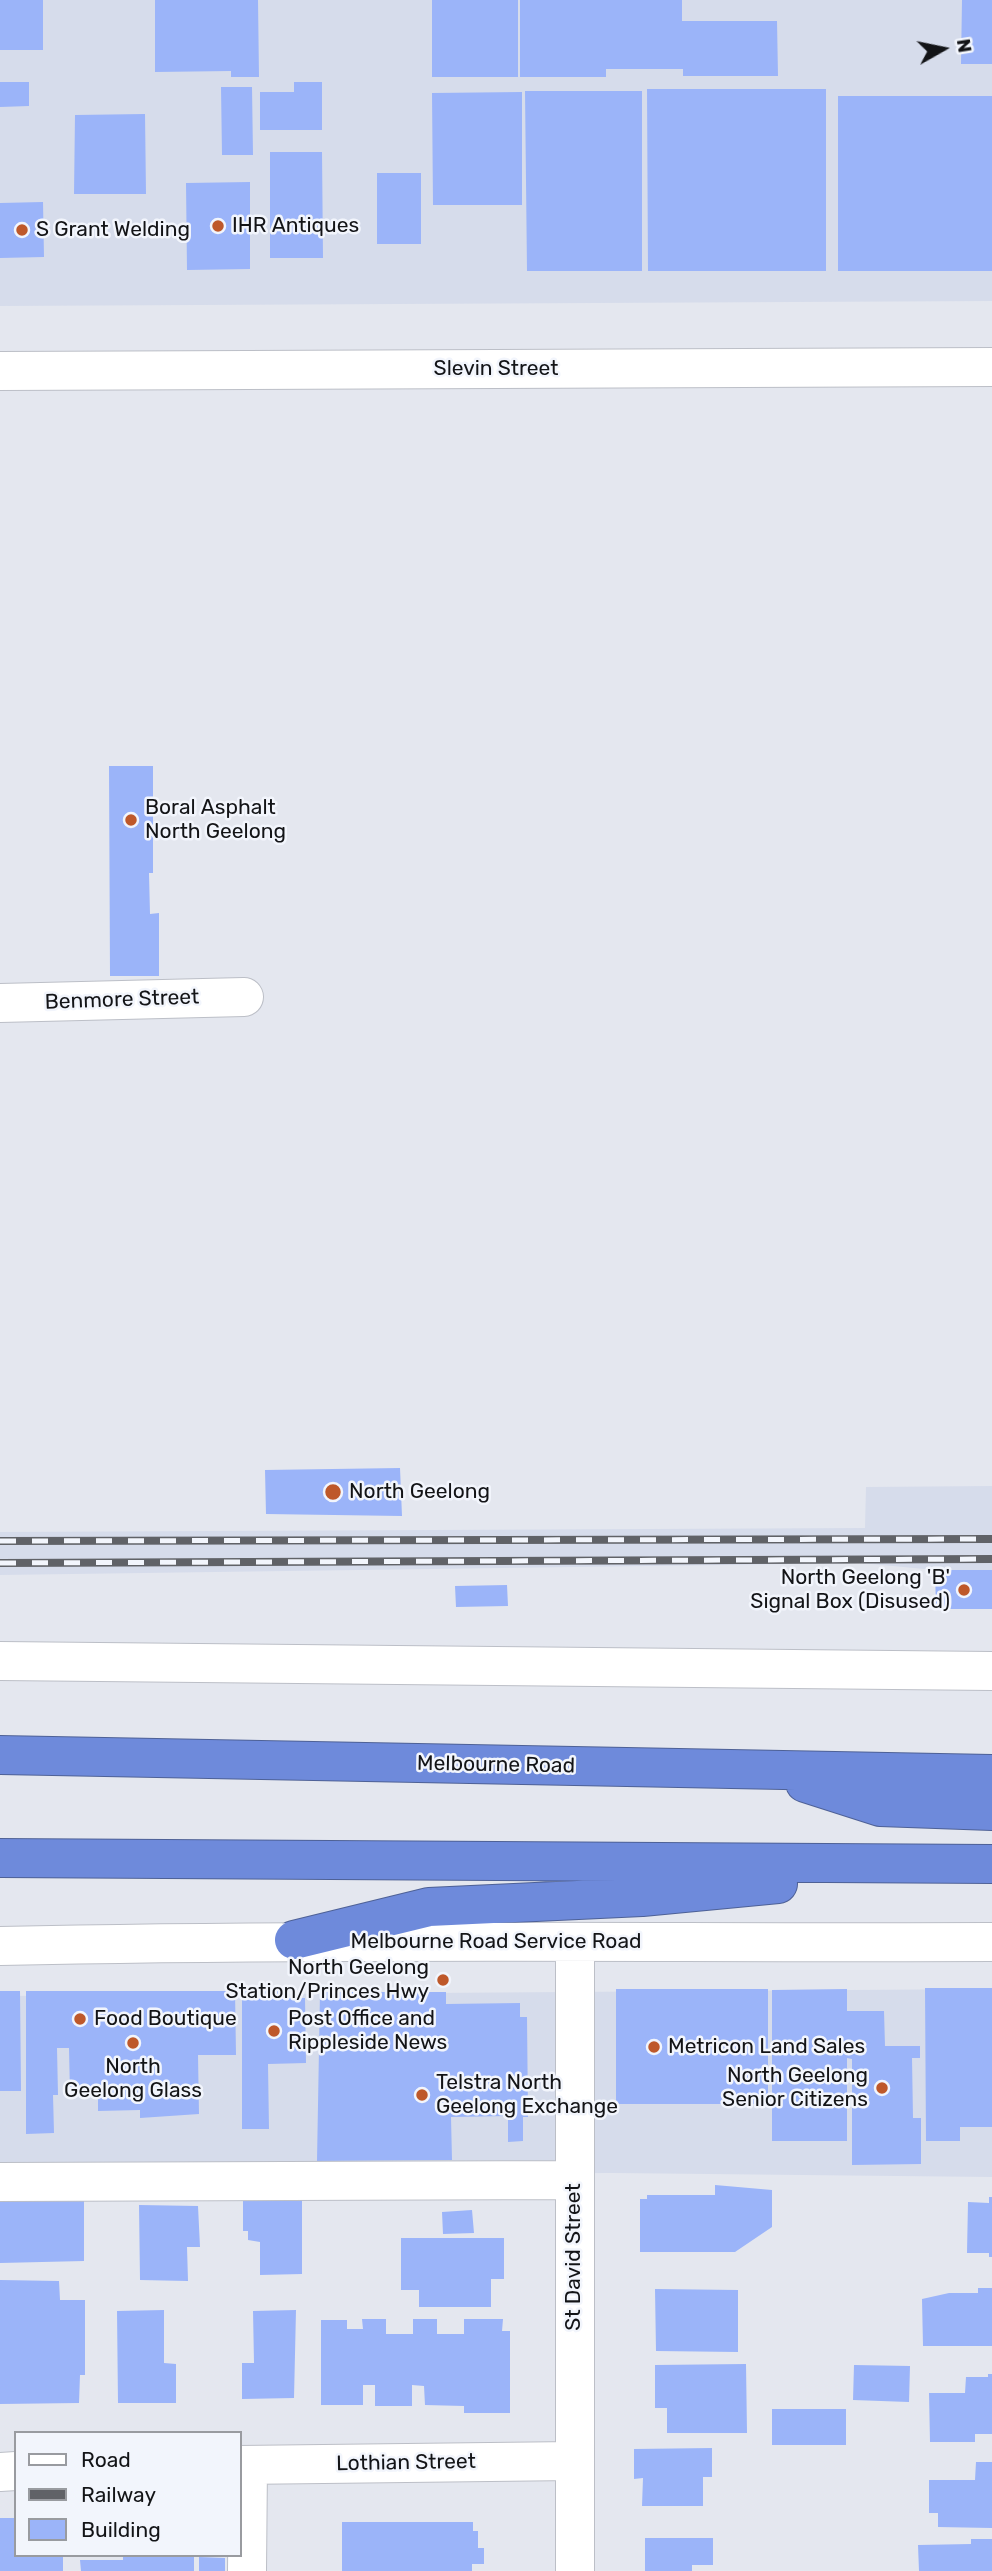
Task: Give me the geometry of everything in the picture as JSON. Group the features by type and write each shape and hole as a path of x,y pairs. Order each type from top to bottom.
{"highway":[{"name":"Melbourne Road","path":"0,1755 992,1774"},
{"path":"763,1770 880,1807 992,1811"},
{"path":"0,1858 980,1864"},
{"path":"294,1940 429,1907 642,1897 980,1864"}],"street":[{"name":"Slevin Street","path":"0,371 992,367"},
{"name":"Benmore Street","path":"0,1003 244,997"},
{"path":"0,1661 992,1671"},
{"name":"Melbourne Road Service Road","path":"0,1946 294,1940 575,1944 992,1942"},
{"name":"St David Street","path":"575,1944 575,2571"},
{"path":"0,2182 575,2180"},
{"name":"Lothian Street","path":"244,2465 573,2461"},
{"path":"244,2465 247,2571"}],"shaded area":[{"path":"0,0 992,0 992,301 0,306"},
{"path":"992,1486 992,1570 935,1570 861,1563 0,1575 0,1532 865,1528 866,1487"},
{"path":"992,1989 992,2177 613,2173 0,2174 0,1996"}],"building":[{"path":"0,0 43,0 43,50 0,50"},
{"path":"155,0 258,0 259,77 231,77 231,71 155,72"},
{"path":"432,0 518,0 518,77 432,77"},
{"path":"520,0 682,0 682,21 777,21 778,76 683,76 683,69 606,69 606,77 520,77"},
{"path":"962,0 992,0 992,64 961,64"},
{"path":"0,82 29,82 29,106 0,107"},
{"path":"294,82 322,82 322,130 260,130 260,92 294,92"},
{"path":"221,87 252,87 253,155 222,155"},
{"path":"647,89 826,89 826,271 648,271"},
{"path":"525,91 642,91 642,271 527,271"},
{"path":"522,92 522,205 433,205 432,93"},
{"path":"838,96 992,96 992,271 838,271"},
{"path":"145,114 146,194 74,194 75,115"},
{"path":"270,152 322,152 323,258 270,258"},
{"path":"377,173 421,173 421,244 377,244"},
{"name":"IHR Antiques","path":"250,182 250,269 187,270 186,183"},
{"name":"S Grant Welding","path":"43,202 44,257 0,258 0,203"},
{"name":"Boral Asphalt North Geelong","path":"109,766 153,766 153,873 149,873 150,914 159,913 159,976 110,976"},
{"name":"North Geelong","path":"400,1468 402,1516 266,1514 265,1470"},
{"name":"North Geelong 'B' Signal Box (Disused)","path":"935,1570 992,1570 992,1609 936,1609"},
{"path":"507,1585 508,1606 456,1607 455,1586"},
{"path":"925,1988 992,1988 992,2127 960,2127 960,2141 926,2141"},
{"path":"616,1989 768,1989 768,2104 616,2104"},
{"path":"847,1989 847,2011 884,2011 885,2046 920,2046 920,2058 912,2058 913,2118 921,2118 921,2164 852,2165 852,2059 847,2058 847,2141 772,2141 772,1990"},
{"path":"0,1991 20,1991 21,2091 0,2091"},
{"path":"26,1991 235,1991 236,2055 198,2055 199,2114 140,2118 140,2110 98,2111 98,2095 70,2095 69,2048 57,2048 58,2095 53,2095 54,2133 26,2134"},
{"name":"Post Office and Rippleside News","path":"242,1991 278,1991 277,1998 305,1998 306,2063 268,2064 269,2129 242,2129"},
{"name":"Telstra North Geelong Exchange","path":"320,1992 446,1992 446,2004 520,2003 520,2017 527,2017 528,2117 523,2117 523,2141 508,2142 508,2116 451,2117 452,2160 317,2161"},
{"path":"715,2185 772,2190 772,2227 735,2252 640,2252 640,2199 647,2199 647,2195 715,2195"},
{"path":"989,2197 992,2197 992,2257 989,2257 989,2253 967,2253 968,2202 989,2203"},
{"path":"243,2200 302,2200 302,2274 260,2275 260,2242 248,2240 248,2231 243,2231"},
{"path":"0,2201 84,2201 84,2261 0,2263"},
{"path":"139,2205 198,2206 200,2247 187,2247 188,2281 140,2280"},
{"path":"472,2210 474,2233 443,2234 442,2212"},
{"path":"401,2238 504,2238 504,2279 491,2279 491,2307 419,2307 419,2290 401,2290"},
{"path":"0,2280 59,2281 60,2300 85,2300 85,2375 80,2375 79,2403 0,2404"},
{"path":"978,2288 992,2288 992,2346 923,2346 922,2299 949,2293 978,2293"},
{"path":"655,2289 738,2290 738,2352 656,2351"},
{"path":"164,2310 164,2363 176,2364 176,2403 118,2403 117,2311"},
{"path":"296,2310 294,2398 242,2399 242,2363 254,2363 253,2311"},
{"path":"362,2319 386,2319 386,2334 413,2334 413,2319 437,2319 437,2334 464,2334 464,2319 503,2319 502,2331 510,2331 510,2413 464,2413 464,2406 425,2405 424,2386 412,2385 412,2406 375,2406 375,2385 363,2385 363,2405 321,2405 321,2320 347,2320 347,2329 363,2329"},
{"path":"746,2364 747,2433 667,2433 667,2408 655,2408 655,2365"},
{"path":"854,2365 910,2366 909,2402 853,2400"},
{"path":"988,2374 992,2374 992,2434 975,2434 975,2442 930,2442 929,2393 965,2393 966,2377 988,2377"},
{"path":"772,2409 846,2409 846,2445 772,2445"},
{"path":"712,2448 712,2477 703,2477 703,2506 642,2506 643,2478 634,2479 634,2449"},
{"path":"976,2462 992,2462 992,2528 938,2527 938,2513 929,2513 929,2480 975,2480"},
{"path":"0,2518 14,2518 14,2557 63,2557 63,2571 0,2571"},
{"path":"342,2522 473,2522 473,2531 478,2531 478,2548 484,2548 484,2564 472,2564 472,2571 342,2571"},
{"path":"645,2538 713,2538 713,2565 692,2565 692,2571 645,2571"},
{"path":"971,2539 992,2539 992,2571 919,2571 918,2545 971,2544"},
{"path":"123,2557 194,2557 194,2571 81,2571 80,2560 123,2560"},
{"path":"199,2557 225,2558 225,2571 199,2571"}],"railway":[{"path":"0,1541 992,1539"},
{"path":"0,1563 992,1559"}],"place":[{"name":"IHR Antiques","path":"218,226"},
{"name":"S Grant Welding","path":"22,230"},
{"name":"Boral Asphalt North Geelong","path":"131,820"},
{"name":"North Geelong","path":"333,1492"},
{"name":"North Geelong 'B' Signal Box (Disused)","path":"964,1590"},
{"name":"North Geelong Station/Princes Hwy","path":"443,1980"},
{"name":"Food Boutique","path":"80,2019"},
{"name":"Post Office and Rippleside News","path":"274,2031"},
{"name":"North Geelong Glass","path":"133,2043"},
{"name":"Metricon Land Sales","path":"654,2047"},
{"name":"North Geelong Senior Citizens","path":"882,2088"},
{"name":"Telstra North Geelong Exchange","path":"422,2095"}]}
